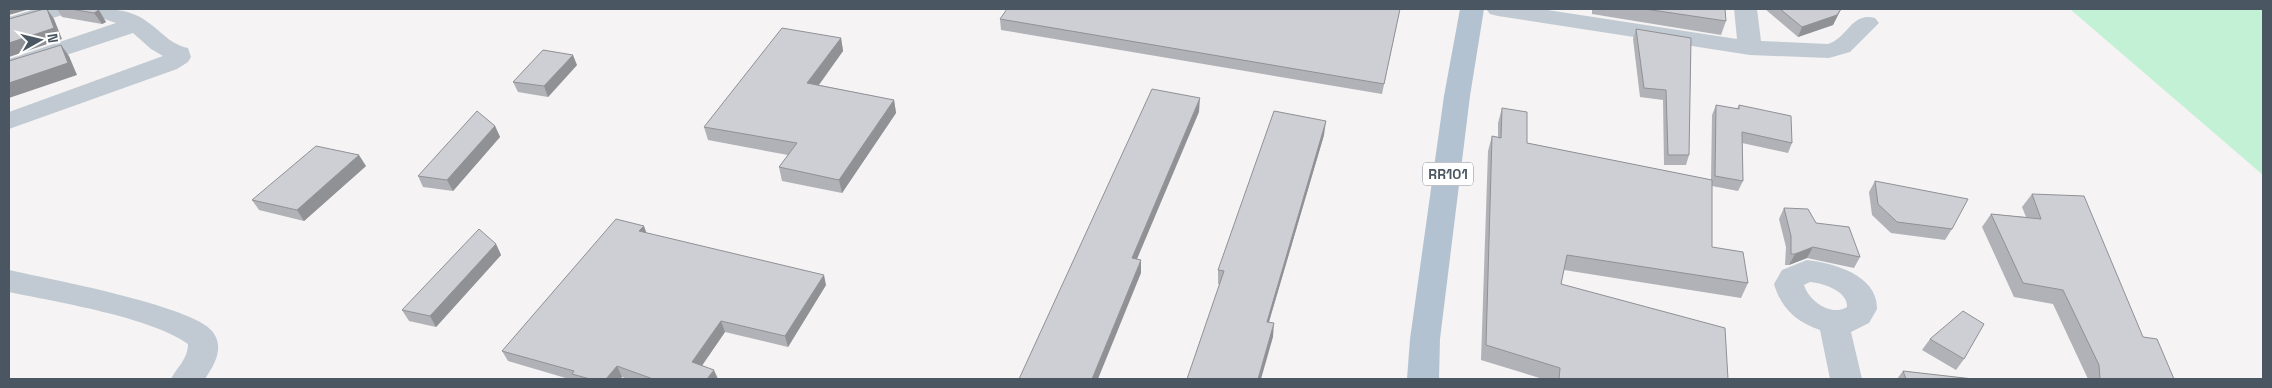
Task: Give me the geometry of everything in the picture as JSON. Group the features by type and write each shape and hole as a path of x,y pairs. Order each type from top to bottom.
{"main road":[{"name":"RR101","path":"1423,379 1425,339 1458,96 1472,9"},
{"path":"1425,339 1443,379"}],"street":[{"path":"9,24 58,9"},
{"path":"9,121 168,64 179,58 178,54 156,44 136,24 98,9"},
{"path":"1498,9 1581,15 1750,48 1830,51 1842,47 1867,24"},
{"path":"1746,9 1750,48"},
{"path":"9,67 136,24"},
{"path":"9,280 160,317 194,331 202,339 204,349 201,360 187,379"},
{"path":"1833,321 1846,379"}],"green space":[{"path":"2070,9 2263,9 2263,175"}],"building":[{"path":"47,9 54,28 9,43 9,19"},
{"path":"71,9 94,9 99,10 94,13"},
{"path":"1007,9 1400,9 1384,84 1000,19"},
{"path":"1645,9 1725,9 1726,21"},
{"path":"1780,9 1841,9 1837,15 1802,27"},
{"path":"782,28 841,38 807,83 894,100 839,180 779,167 797,143 704,127"},
{"path":"1636,29 1691,38 1689,155 1668,155 1666,90 1644,88"},
{"path":"61,45 68,63 9,83 9,61"},
{"path":"543,50 573,55 544,86 513,82"},
{"path":"1152,89 1200,98 1132,258 1141,260 1092,379 1019,379"},
{"path":"1716,105 1739,109 1739,105 1791,116 1792,143 1742,132 1743,181 1715,176"},
{"path":"1502,108 1527,112 1527,143 1712,180 1712,247 1743,252 1748,283 1567,255 1561,284 1725,328 1728,379 1559,379 1560,368 1486,345 1492,136 1501,138"},
{"path":"477,111 495,126 447,180 418,176"},
{"path":"1274,111 1326,121 1267,322 1274,323 1258,379 1187,379 1224,271 1218,270"},
{"path":"316,146 359,155 297,210 252,200"},
{"path":"1875,181 1968,199 1952,229 1897,222 1878,204"},
{"path":"2032,194 2084,196 2143,337 2157,339 2174,379 2100,379 2099,365 2063,290 2023,283 1991,214 2041,219"},
{"path":"1784,208 1808,209 1816,223 1849,227 1860,257 1813,247 1791,254 1791,236"},
{"path":"616,219 644,226 639,231 824,275 785,336 721,321 692,362 714,370 707,379 653,379 617,366 606,379 590,379 572,374 574,371 502,351"},
{"path":"479,229 496,244 430,316 402,310"},
{"path":"1963,311 1984,324 1964,359 1930,339"},
{"path":"1903,371 1973,379 1906,379"}]}
